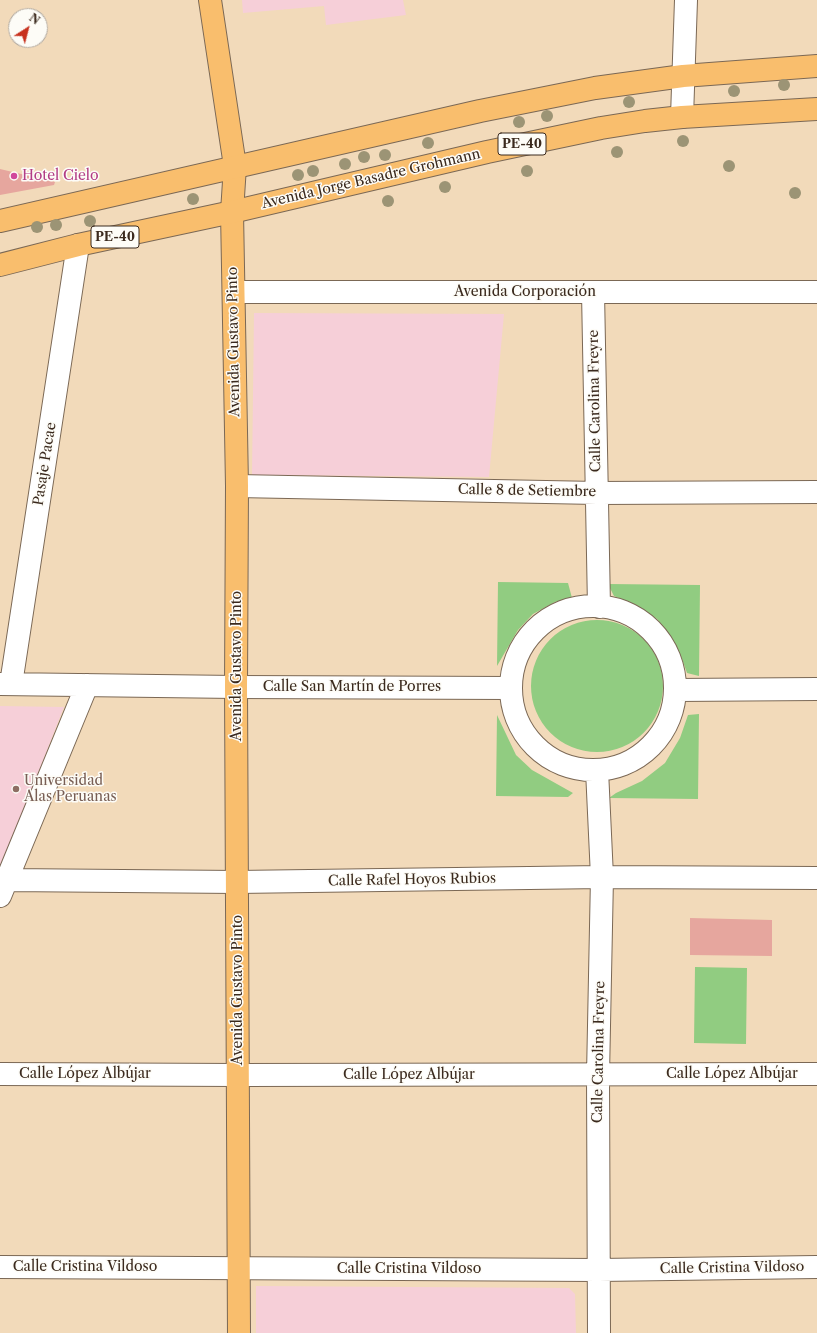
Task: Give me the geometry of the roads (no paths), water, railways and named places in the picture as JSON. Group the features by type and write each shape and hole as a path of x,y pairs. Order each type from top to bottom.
{"main road":[{"name":"Avenida Gustavo Pinto","path":"210,0 234,166 232,212 237,486 236,687 239,1333"},
{"path":"0,221 234,166 480,111 595,88 683,76 817,66"},
{"name":"Avenida Jorge Basadre Grohmann","path":"0,266 78,245 232,212 568,134 645,121 682,117 817,109"}],"street":[{"path":"682,117 686,0"},
{"name":"Pasaje Pacae","path":"6,684 78,245"},
{"name":"Avenida Corporación","path":"234,292 817,292"},
{"name":"Calle Carolina Freyre","path":"594,292 599,607"},
{"name":"Calle 8 de Setiembre","path":"237,486 597,493 817,492"},
{"path":"582,607 599,607 615,609 631,616 645,625 655,635 664,647 671,661 676,690 670,719 663,732 644,754 629,763 614,768 597,770 580,769 564,765 549,758 536,747 526,735 518,720 513,704 511,688 513,671 518,655 537,628 551,618 566,611 582,607"},
{"name":"Calle San Martín de Porres","path":"6,684 511,688"},
{"path":"3,888 87,685"},
{"path":"676,690 817,689"},
{"name":"Calle Carolina Freyre","path":"597,770 602,877 598,1075 599,1333"},
{"name":"Calle Rafel Hoyos Rubios","path":"3,888 237,882 602,877 817,878"},
{"name":"Calle López Albújar","path":"0,1074 817,1074"},
{"name":"Calle Cristina Vildoso","path":"0,1267 599,1270 817,1267"}],"place":[{"name":"Hotel Cielo","path":"14,176"},
{"name":"Universidad Alas Peruanas","path":"16,789"}]}
